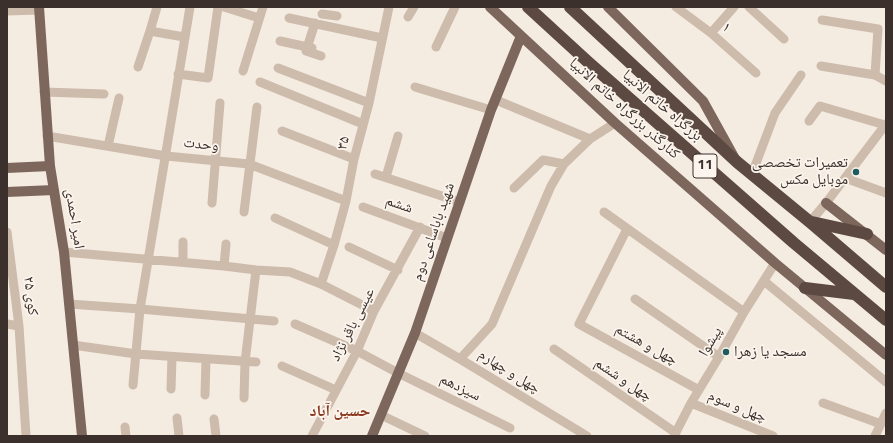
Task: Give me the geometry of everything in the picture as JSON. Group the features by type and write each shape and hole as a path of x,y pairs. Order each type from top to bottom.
{"highway":[{"name":"بزرگراه خاتم الانبیا","path":"528,7 593,68 794,243 886,320"},
{"name":"بزرگراه خاتم الانبیا","path":"570,7 737,162 886,287"},
{"path":"810,222 867,234"},
{"path":"805,288 854,294"}],"main road":[{"name":"کنارگذر بزرگراه خاتم الانبیا","path":"490,7 615,123 775,263 886,355"},
{"path":"608,7 703,100 737,162"},
{"name":"امیر احمدی","path":"41,8 40,21 47,136 50,166 64,252 82,436"},
{"name":"شهید باباساعی دوم","path":"372,436 414,333 491,110 521,36"},
{"path":"7,168 50,166"},
{"path":"7,192 54,190"},
{"path":"826,203 886,250"}],"street":[{"path":"138,67 157,7"},
{"path":"133,385 140,309 190,7"},
{"path":"178,74 208,78 218,7"},
{"path":"224,7 259,18"},
{"path":"243,71 263,7"},
{"name":"۳۵","path":"321,284 346,201 354,159 369,104 389,7"},
{"path":"408,17 414,7"},
{"path":"436,47 455,7"},
{"name":"۱","path":"676,7 711,33 756,72"},
{"path":"711,33 734,7"},
{"path":"749,7 784,39"},
{"path":"7,11 41,8"},
{"path":"321,56 306,51 309,48 317,23 322,12 337,16"},
{"path":"289,18 382,38"},
{"path":"822,20 878,29 875,75"},
{"path":"150,31 184,37"},
{"path":"280,41 309,48"},
{"path":"821,66 875,75 886,81"},
{"path":"278,68 369,104"},
{"path":"752,174 775,113 801,75"},
{"path":"260,82 363,124"},
{"path":"415,87 491,110"},
{"path":"44,92 104,94"},
{"path":"108,146 119,98"},
{"path":"496,100 590,139"},
{"path":"212,203 220,103"},
{"path":"809,121 820,106 885,125 810,222"},
{"path":"244,212 257,108"},
{"path":"460,359 492,324 551,186 564,164 590,139 615,123"},
{"path":"282,132 354,159"},
{"name":"وحدت","path":"47,136 166,156 249,164 346,201"},
{"path":"386,177 398,136"},
{"path":"514,188 542,160 564,164"},
{"path":"375,174 460,202"},
{"path":"845,178 886,193"},
{"name":"ششم","path":"363,207 447,238"},
{"path":"604,212 744,312"},
{"path":"275,218 334,245"},
{"name":"عیسی باقر نژاد","path":"312,436 357,351 374,311 398,270 420,227"},
{"name":"چهل و هشتم","path":"627,229 579,324 699,390"},
{"name":"کوی ۲۵","path":"7,232 19,326 26,436"},
{"path":"183,242 183,262"},
{"path":"224,266 226,244"},
{"path":"349,247 398,270"},
{"path":"64,252 290,272 321,284 374,311"},
{"name":"پیشوا","path":"675,434 691,403 744,312 775,263"},
{"path":"244,398 245,362 256,270"},
{"path":"764,281 886,382"},
{"path":"635,299 719,357"},
{"path":"69,304 274,321"},
{"path":"7,324 19,326"},
{"name":"سیزدهم","path":"295,324 357,351 398,373 510,428"},
{"name":"چهل و چهارم","path":"414,333 587,436"},
{"path":"73,346 136,354 206,360 256,362"},
{"name":"چهل و ششم","path":"554,349 675,434"},
{"path":"171,389 172,357"},
{"path":"205,395 206,360"},
{"path":"282,366 336,390"},
{"name":"چهل و سوم","path":"691,403 773,436"},
{"path":"823,403 881,424"},
{"path":"876,436 886,413"},
{"path":"381,415 425,436"},
{"path":"177,418 179,436"},
{"path":"214,419 216,436"}],"place":[{"name":"تعمیرات تخصصی موبایل مکس","path":"856,172"},
{"name":"مسجد یا زهرا","path":"726,352"}],"district":[{"name":"حسین آباد","path":"340,412"}]}
